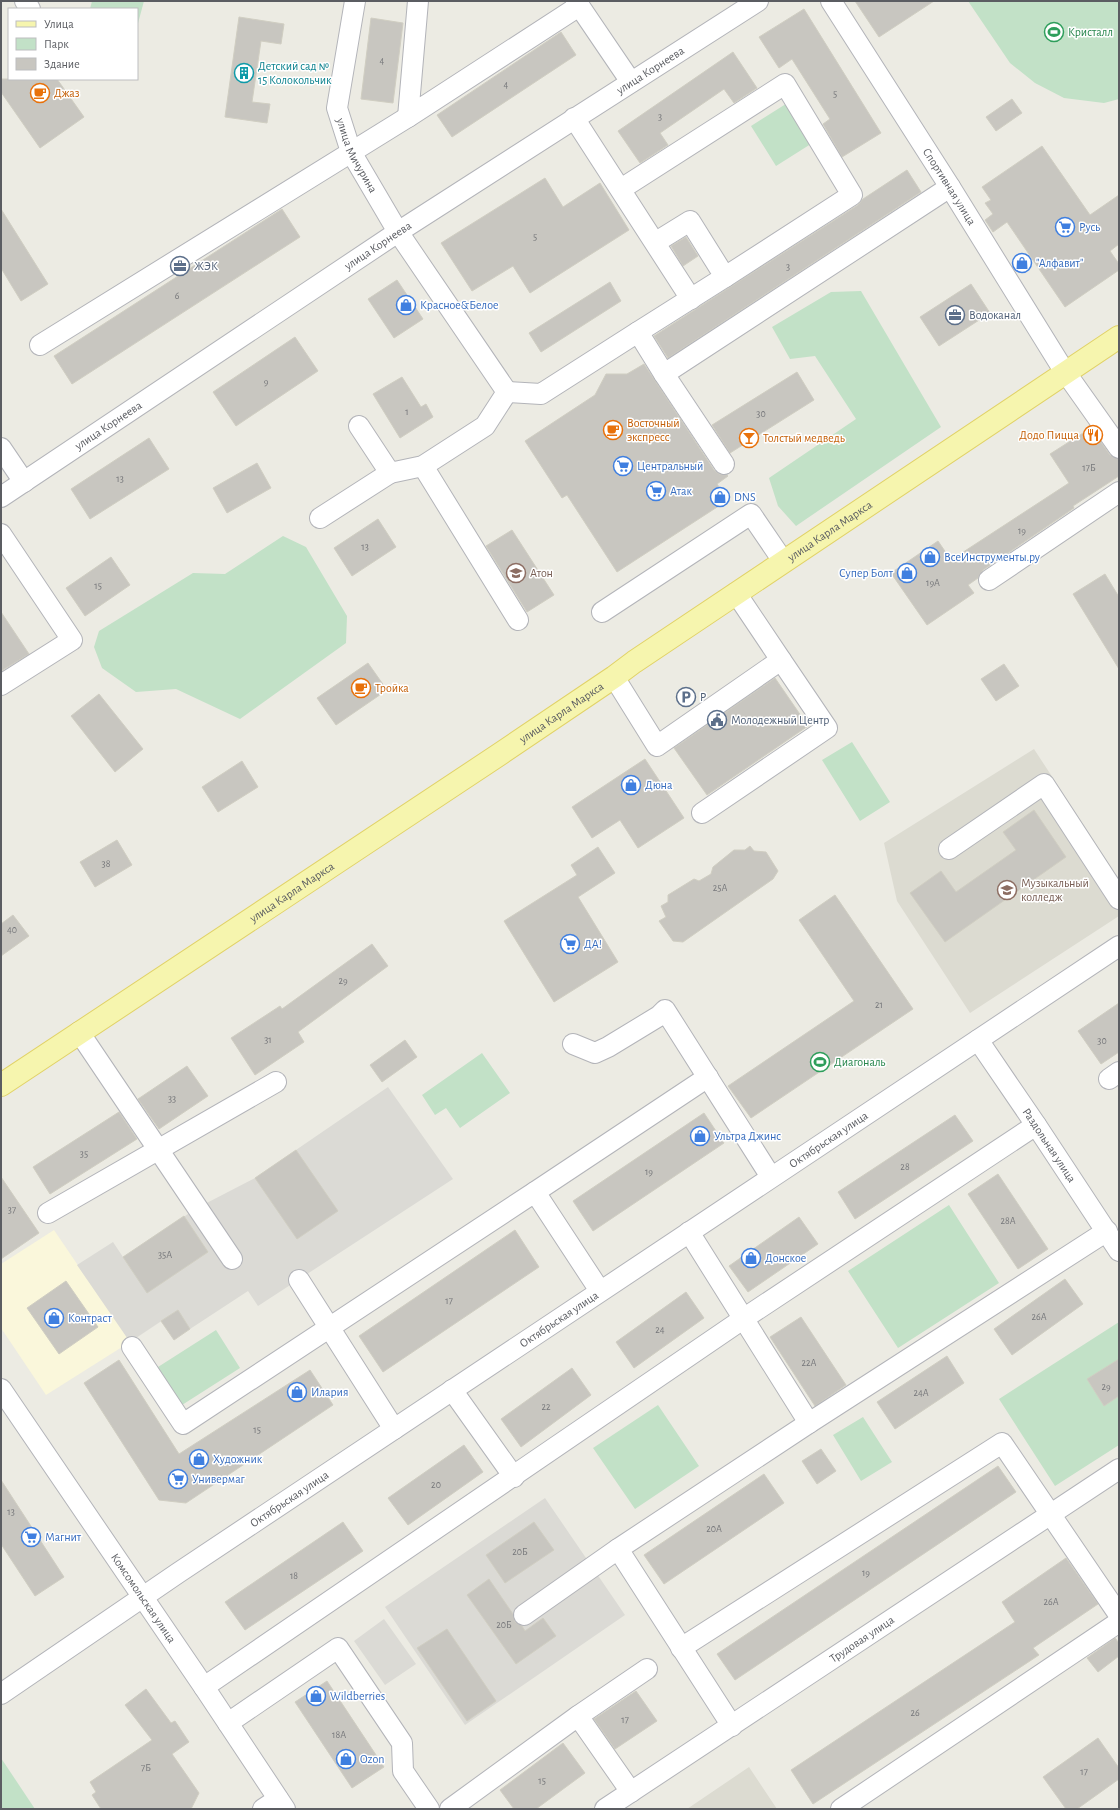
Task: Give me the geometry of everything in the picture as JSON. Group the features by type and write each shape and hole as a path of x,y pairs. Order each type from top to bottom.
{"main road":[{"name":"улица Карла Маркса","path":"1,1085 614,677 783,561 1119,337"}],"street":[{"name":"улица Мичурина","path":"355,1 337,108 351,152 398,232 507,392"},
{"path":"408,117 418,1"},
{"name":"улица Корнеева","path":"1,497 398,232 758,1"},
{"name":"Спортивная улица","path":"831,1 950,187 1065,373 1119,448"},
{"path":"40,345 408,117 577,4 631,82"},
{"path":"320,518 390,473 422,466 485,426 507,392 540,394 852,195 785,84 621,189"},
{"path":"574,118 656,242 691,299"},
{"path":"664,374 950,187"},
{"path":"656,242 690,221 725,277"},
{"path":"638,332 724,464"},
{"path":"359,426 390,473"},
{"path":"1,448 24,482"},
{"path":"422,466 518,620"},
{"path":"989,580 1119,492"},
{"path":"602,612 751,514 783,561"},
{"path":"1,534 72,640 1,685"},
{"path":"702,813 827,728 736,593"},
{"path":"614,677 657,746 781,660"},
{"path":"949,849 1044,784 1119,899"},
{"name":"Октябрьская улица","path":"1,1694 142,1597 1119,946"},
{"path":"573,1044 595,1053 634,1031 665,1010 771,1178"},
{"path":"79,1032 232,1259"},
{"name":"Раздольная улица","path":"978,1040 1119,1251"},
{"path":"132,1347 183,1424 708,1077"},
{"path":"48,1213 276,1082"},
{"path":"204,1687 514,1477 743,1319 1036,1125"},
{"path":"535,1192 600,1291"},
{"path":"524,1615 618,1549 809,1423 1107,1231"},
{"path":"690,1232 809,1423"},
{"path":"299,1280 394,1429"},
{"name":"Комсомольская улица","path":"1,1389 228,1723 275,1806"},
{"path":"452,1390 514,1477"},
{"path":"681,1648 1002,1443 1119,1616"},
{"name":"Трудовая улица","path":"605,1809 1119,1469"},
{"path":"618,1549 732,1726"},
{"path":"841,1809 1119,1622"},
{"path":"228,1723 338,1648 402,1743 402,1771 429,1809"},
{"path":"450,1809 578,1716 647,1669"},
{"path":"578,1716 631,1792"}],"shaded area":[{"name":"Музыкальный колледж","path":"1034,749 1119,879 1119,916 970,1013 897,901 884,843"},
{"path":"388,1087 453,1179 258,1306 248,1291 190,1329 178,1310 130,1342 77,1265 113,1242 123,1257 197,1208 255,1178"},
{"path":"54,1230 130,1342 46,1395 1,1328 1,1264"},
{"path":"545,1498 625,1615 465,1725 385,1607"},
{"path":"384,1619 416,1664 385,1685 354,1641"},
{"path":"749,1767 777,1809 687,1809"}],"green space":[{"path":"92,1 144,1 138,23 138,8 90,8"},
{"name":"Кристалл","path":"968,1 1119,1 1119,99 1104,103 1064,98 1035,83 1010,63"},
{"path":"789,102 814,142 776,166 751,126"},
{"path":"861,291 941,427 796,526 778,506 769,478 856,419 815,356 790,359 772,327 831,292"},
{"path":"283,536 306,547 347,616 346,643 240,719 176,689 136,692 102,668 94,647 99,631 193,573 225,574"},
{"path":"852,742 890,802 860,821 822,760"},
{"path":"482,1053 510,1093 460,1128 446,1108 435,1115 422,1095"},
{"path":"949,1205 999,1283 898,1348 848,1271"},
{"path":"1119,1322 1119,1445 1055,1486 999,1399"},
{"path":"216,1330 240,1368 182,1405 158,1367"},
{"path":"658,1405 699,1466 635,1509 593,1448"},
{"path":"863,1417 892,1462 861,1481 833,1435"},
{"path":"1,1758 35,1809 1,1809"}],"building":[{"path":"855,1 934,1 879,37"},
{"path":"804,9 881,133 842,157 823,124 830,119 792,59 779,68 759,37"},
{"name":"Детский сад № 15 Колокольчик","path":"239,17 284,24 281,44 261,41 252,102 270,104 267,123 225,117"},
{"path":"371,18 403,23 393,103 361,99"},
{"path":"561,32 576,55 452,137 437,115"},
{"path":"733,52 757,88 734,103 724,89 660,133 668,145 640,163 618,131"},
{"path":"1,79 58,80 84,117 40,148 1,92"},
{"path":"1012,99 1022,113 996,131 986,117"},
{"name":"Русь","path":"1042,146 1090,215 1119,195 1119,244 1110,251 1119,264 1119,270 1065,307 1007,222 993,232 985,220 993,214 985,203 991,200 982,187"},
{"path":"907,170 921,192 668,358 654,336 858,205 863,199"},
{"path":"545,178 563,207 600,183 629,230 530,293 513,266 472,291 441,243"},
{"path":"1,209 48,284 21,301 1,268"},
{"path":"282,209 300,237 72,384 54,356"},
{"path":"686,237 698,256 683,266 671,246"},
{"path":"397,280 423,319 394,338 368,299"},
{"path":"610,282 621,301 541,352 529,333"},
{"name":"Водоканал","path":"971,284 990,313 939,346 920,317"},
{"path":"295,337 318,371 236,426 213,392"},
{"name":"Центральный","path":"644,364 714,470 719,474 728,476 717,484 728,500 617,572 567,495 562,498 525,441 595,395 606,374 627,374"},
{"path":"797,372 814,400 730,453 712,425"},
{"path":"402,377 421,407 426,404 433,417 400,438 373,394"},
{"path":"1091,428 1110,455 1119,459 1119,476 1073,506 1074,508 983,570 978,578 968,585 974,593 927,625 891,573 938,541 951,560 1069,483 1050,454"},
{"path":"149,438 169,469 90,519 71,489"},
{"path":"257,463 271,488 227,513 213,488"},
{"path":"378,519 396,547 352,576 334,548"},
{"name":"Атон","path":"512,530 554,595 527,612 486,546"},
{"path":"111,557 130,585 85,616 66,588"},
{"path":"1105,574 1119,597 1119,669 1073,594"},
{"path":"1,612 29,654 1,671"},
{"path":"368,663 387,690 336,725 317,698"},
{"path":"1004,664 1019,686 996,701 981,679"},
{"path":"775,678 808,726 707,795 674,748"},
{"path":"99,694 143,749 115,772 71,716"},
{"path":"645,759 684,818 638,848 620,820 592,838 572,807"},
{"path":"242,761 258,787 218,812 202,787"},
{"path":"1034,810 1066,857 945,942 910,893 941,871 956,892 1016,850 1003,832"},
{"path":"117,840 132,865 95,887 80,862"},
{"path":"750,846 754,851 766,852 778,871 773,879 683,942 673,941 659,921 666,917 661,906 668,902 668,895 694,879 699,881 711,874 713,867 734,850 745,850"},
{"path":"598,847 615,873 578,897 618,962 554,1002 504,921 577,875 571,865"},
{"path":"835,895 913,1009 751,1118 728,1086 854,1001 799,920"},
{"path":"13,915 29,936 1,956 1,924"},
{"path":"372,944 388,966 298,1032 304,1042 255,1075 231,1038 280,1006 282,1009"},
{"path":"1119,1003 1119,1052 1101,1064 1078,1031"},
{"path":"405,1040 417,1057 382,1082 370,1065"},
{"path":"187,1066 208,1096 159,1129 138,1099"},
{"path":"119,1112 137,1139 50,1194 33,1167"},
{"path":"704,1113 724,1143 593,1231 573,1201"},
{"path":"955,1115 973,1141 855,1219 838,1192"},
{"path":"296,1150 338,1211 297,1239 255,1178"},
{"path":"998,1174 1048,1249 1018,1269 968,1194"},
{"path":"1,1177 39,1233 1,1259"},
{"path":"184,1216 208,1252 147,1293 123,1257"},
{"path":"799,1217 818,1244 748,1292 729,1266"},
{"path":"515,1230 539,1267 383,1372 359,1336"},
{"path":"1065,1279 1083,1304 1012,1355 994,1329"},
{"path":"66,1281 98,1327 59,1354 27,1308"},
{"path":"686,1292 704,1318 634,1368 616,1342"},
{"path":"178,1310 190,1329 174,1340 161,1321"},
{"path":"801,1317 846,1385 815,1406 770,1337"},
{"path":"947,1356 964,1383 895,1429 877,1402"},
{"path":"1119,1359 1119,1396 1104,1406 1087,1379"},
{"path":"119,1360 179,1454 310,1370 333,1405 186,1503 159,1500 84,1383"},
{"path":"572,1368 591,1395 521,1447 501,1419"},
{"path":"464,1445 483,1472 408,1525 388,1498"},
{"path":"821,1449 836,1471 817,1484 802,1461"},
{"path":"998,1466 1016,1492 735,1680 717,1654"},
{"path":"764,1474 784,1503 664,1584 644,1555"},
{"path":"1,1480 64,1577 35,1596 1,1544"},
{"path":"343,1522 363,1551 245,1630 225,1602"},
{"path":"534,1522 554,1550 505,1583 486,1555"},
{"path":"1066,1558 1098,1604 1033,1648 1039,1655 813,1804 791,1770 1015,1622 1002,1602"},
{"path":"489,1579 513,1614 515,1622 522,1626 525,1631 543,1618 556,1636 516,1664 467,1595"},
{"path":"447,1629 496,1701 467,1721 417,1648"},
{"path":"1115,1638 1119,1643 1119,1656 1098,1672 1087,1658"},
{"path":"327,1681 384,1767 352,1788 295,1702"},
{"path":"146,1689 171,1723 175,1721 189,1742 172,1754 199,1793 191,1809 101,1809 92,1795 96,1792 90,1782 152,1740 125,1705"},
{"path":"636,1691 657,1721 615,1749 594,1719"},
{"path":"1098,1738 1119,1768 1119,1779 1077,1809 1066,1809 1043,1777"},
{"path":"563,1743 585,1773 536,1809 514,1809 500,1790"}],"place":[{"name":"Кристалл","path":"1054,32"},
{"name":"Детский сад № 15 Колокольчик","path":"244,73"},
{"name":"Джаз","path":"40,93"},
{"name":"Русь","path":"1065,227"},
{"name":"\"Алфавит\"","path":"1022,263"},
{"name":"ЖЭК","path":"180,266"},
{"name":"Красное&Белое","path":"406,305"},
{"name":"Водоканал","path":"955,315"},
{"name":"Восточный экспресс","path":"613,430"},
{"name":"Додо Пицца","path":"1093,435"},
{"name":"Толстый медведь","path":"749,438"},
{"name":"Центральный","path":"623,466"},
{"name":"Атак","path":"656,491"},
{"name":"DNS","path":"720,497"},
{"name":"ВсеИнструменты.ру","path":"930,557"},
{"name":"Атон","path":"516,573"},
{"name":"Супер Болт","path":"907,573"},
{"name":"Тройка","path":"361,688"},
{"name":"P","path":"686,697"},
{"name":"Молодежный Центр","path":"717,720"},
{"name":"Дюна","path":"631,785"},
{"name":"Музыкальный колледж","path":"1007,890"},
{"name":"ДА!","path":"570,944"},
{"name":"Диагональ","path":"820,1062"},
{"name":"Ультра Джинс","path":"700,1136"},
{"name":"Донское","path":"751,1258"},
{"name":"Контраст","path":"54,1318"},
{"name":"Илария","path":"297,1392"},
{"name":"Художник","path":"199,1459"},
{"name":"Универмаг","path":"178,1479"},
{"name":"Магнит","path":"31,1537"},
{"name":"Wildberries","path":"316,1696"},
{"name":"Ozon","path":"346,1759"}]}
